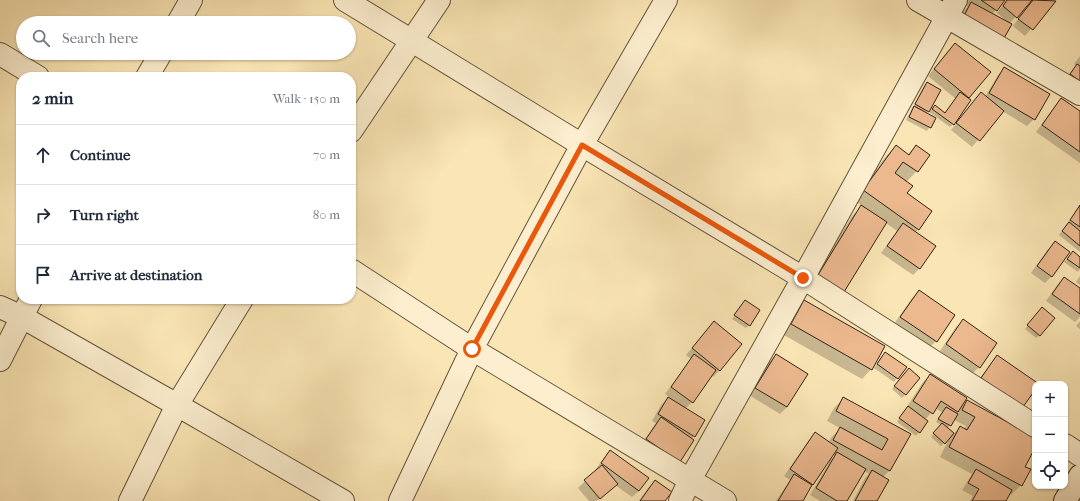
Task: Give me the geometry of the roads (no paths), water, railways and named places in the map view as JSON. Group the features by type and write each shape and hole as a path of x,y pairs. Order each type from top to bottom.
{"street":[{"path":"182,16 191,0"},
{"path":"345,0 803,278 1032,424"},
{"path":"356,124 439,0"},
{"path":"400,501 472,349 582,145 666,0"},
{"path":"918,0 951,8 1080,94"},
{"path":"680,501 690,480 951,8"},
{"path":"0,54 30,72"},
{"path":"150,72 157,60"},
{"path":"356,273 472,349 725,501"},
{"path":"130,501 177,405 239,304"},
{"path":"0,307 26,308 177,405 343,501"},
{"path":"0,360 26,308"},
{"path":"1068,447 1080,455"},
{"path":"1065,501 1080,476"}]}
